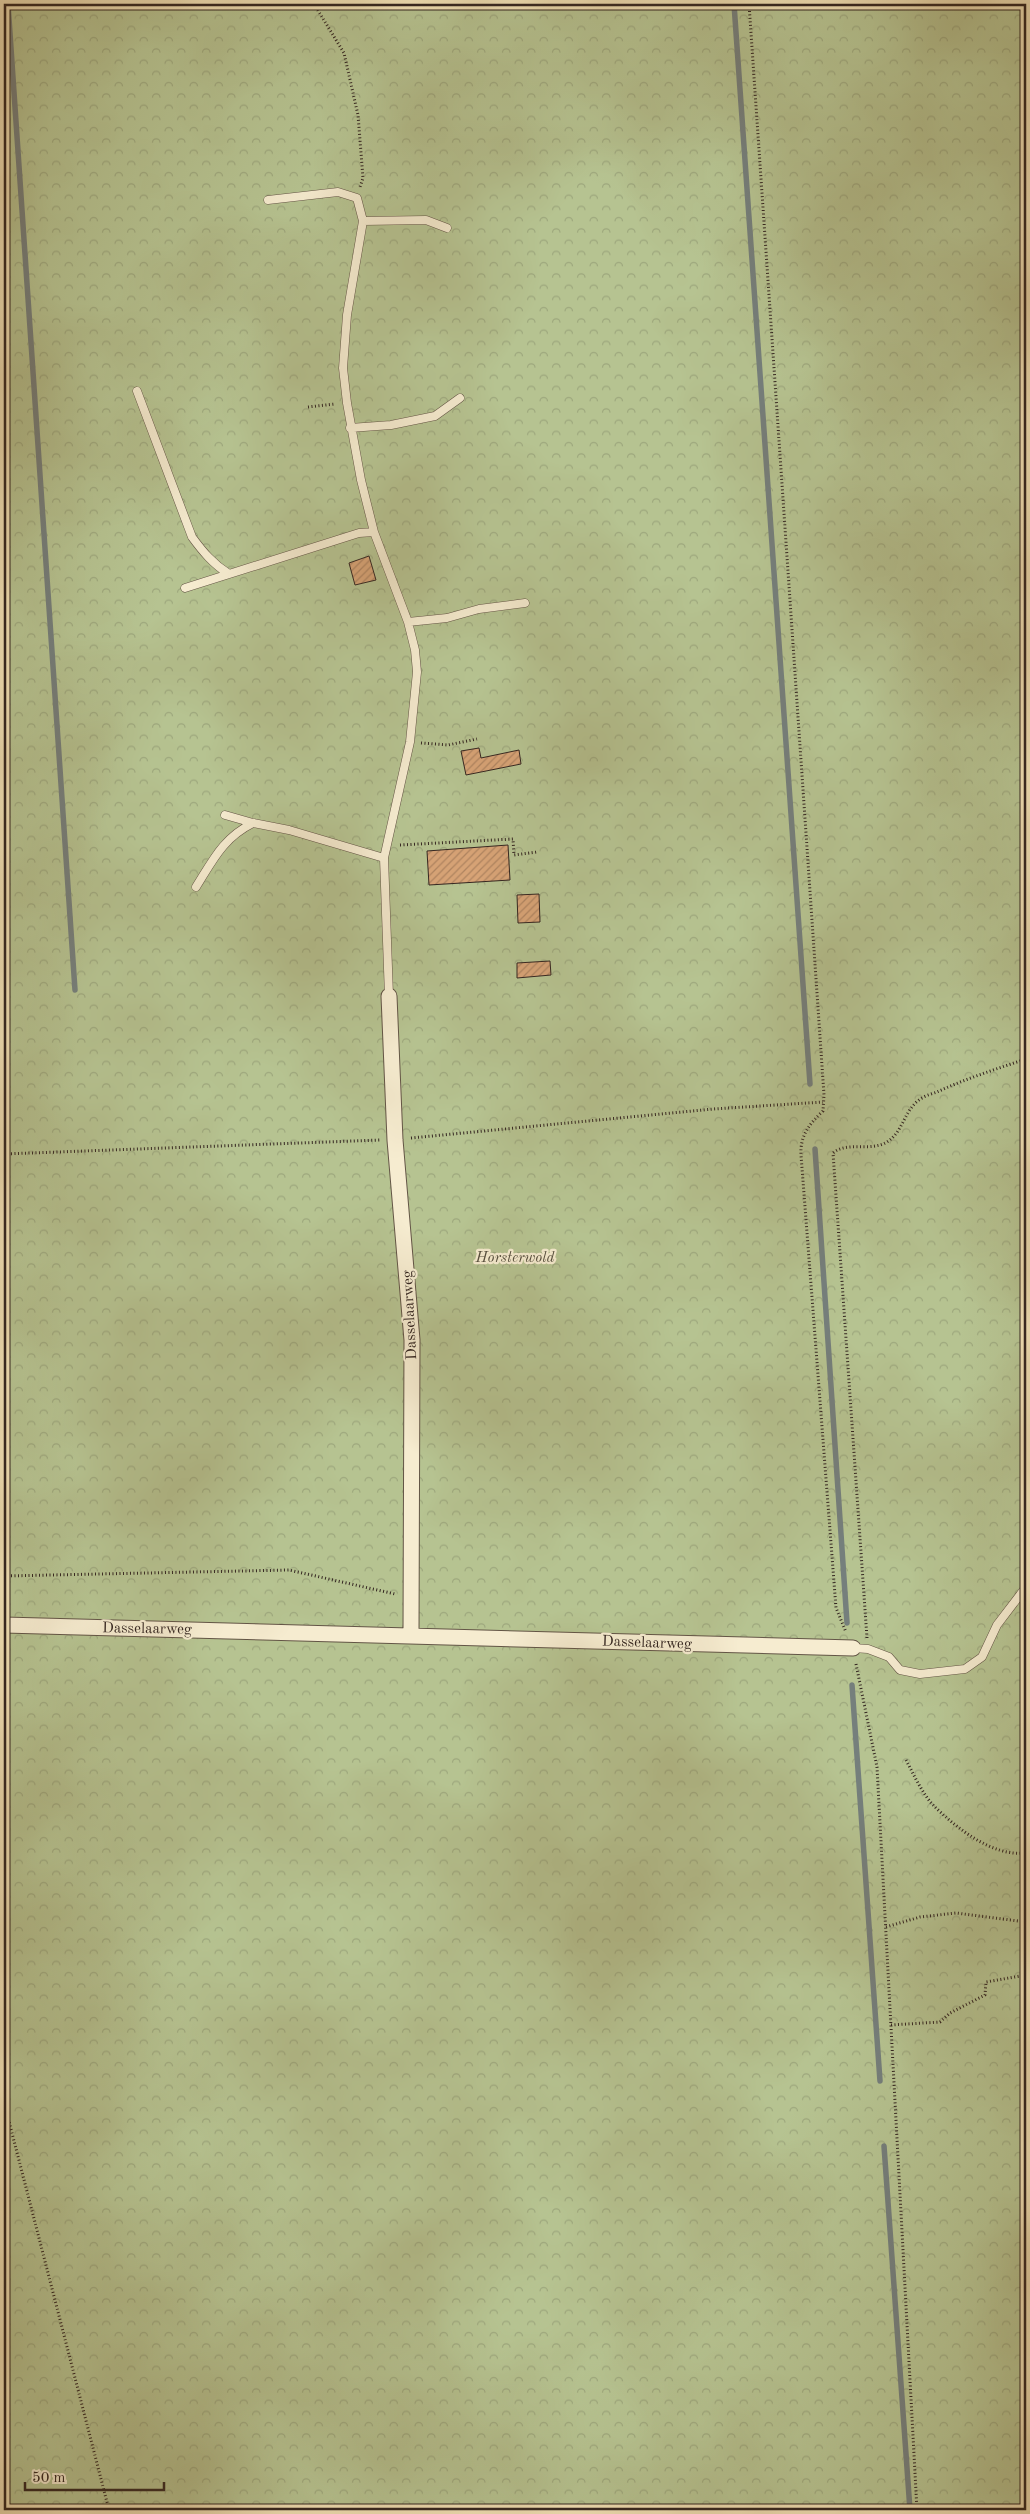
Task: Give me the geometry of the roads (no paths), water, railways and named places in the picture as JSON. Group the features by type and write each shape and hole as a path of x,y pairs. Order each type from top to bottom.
{"street":[{"name":"Dasselaarweg","path":"388,996 395,1140 412,1340 411,1634"},
{"name":"Dasselaarweg","path":"4,1624 411,1634 853,1648"}],"lane":[{"path":"268,200 338,192 357,198 363,221 347,315 343,368 347,403 350,428 374,532 408,622 415,650 417,672 410,742 384,858 388,996"},
{"path":"363,221 426,220 447,228"},
{"path":"137,391 192,537 204,554 229,574"},
{"path":"350,428 391,425 435,416 460,398"},
{"path":"185,588 359,533 374,532"},
{"path":"408,622 447,618 479,609 525,603"},
{"path":"225,815 253,824 289,830 384,858"},
{"path":"196,887 222,845 242,829 253,824"},
{"path":"853,1648 868,1649 889,1656 900,1670 920,1674 965,1669 982,1657 997,1626 1026,1587"}],"waterway":[{"path":"8,4 75,990"},
{"path":"734,4 810,1084"},
{"path":"815,1149 847,1623"},
{"path":"852,1685 880,2081"},
{"path":"884,2146 910,2510"}],"park label":[{"name":"Horsterwold","path":"515,1257"}]}
